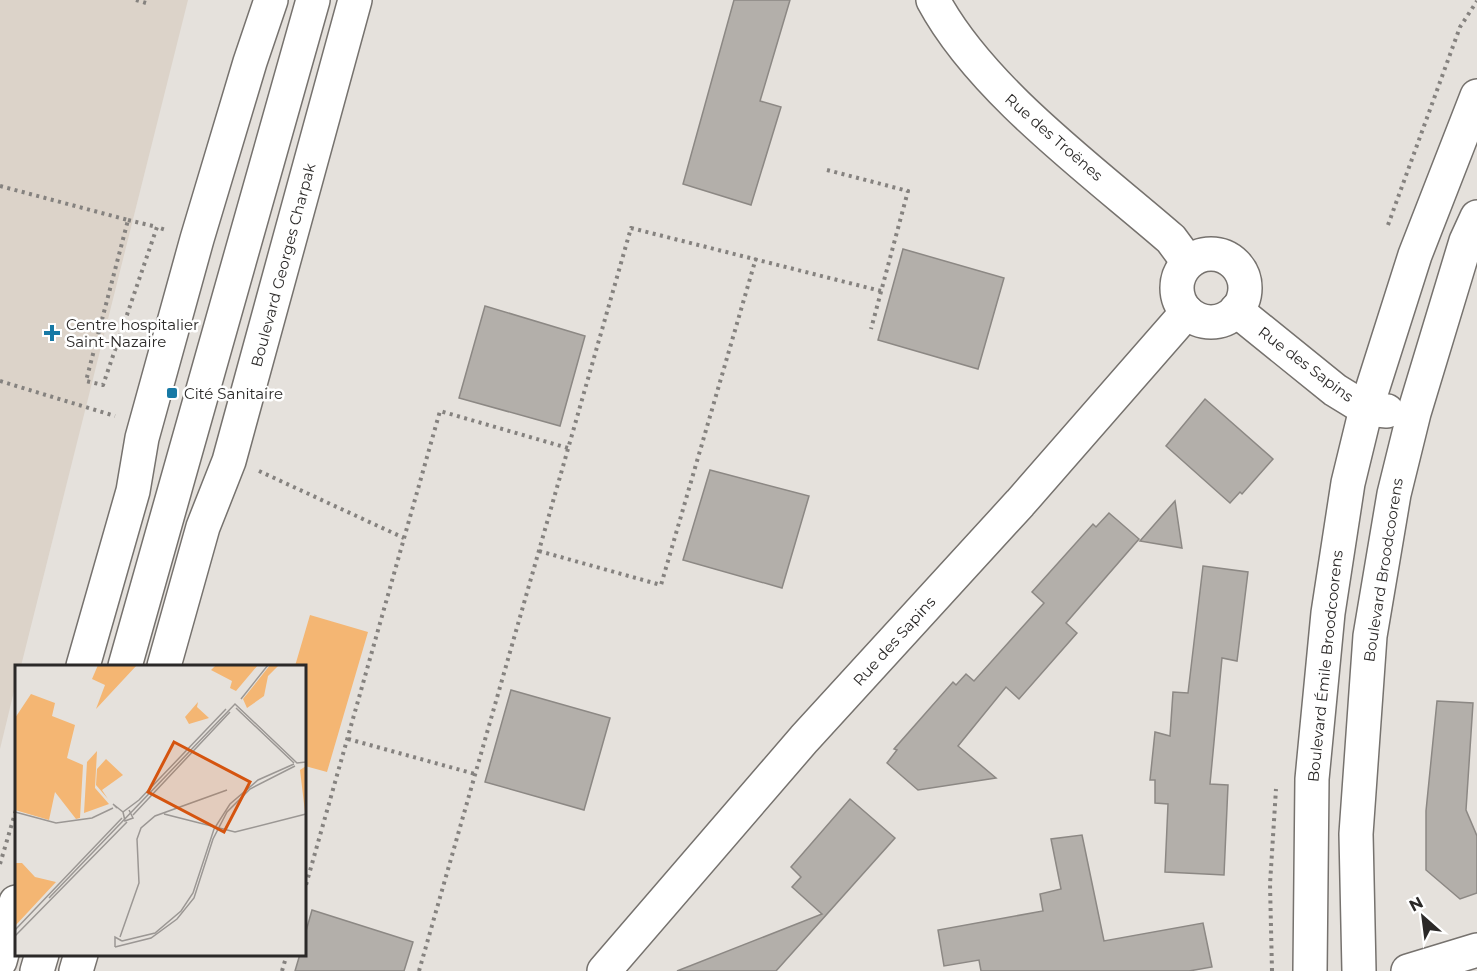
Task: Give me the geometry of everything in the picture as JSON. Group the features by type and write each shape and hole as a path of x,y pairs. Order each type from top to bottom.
{"street":[{"path":"83,665 133,491 142,438 197,239 271,0"},
{"path":"125,665 313,0"},
{"name":"Boulevard Georges Charpak","path":"164,665 203,527 229,461 355,0"},
{"name":"Rue des Troënes","path":"933,0 944,20 1007,96 1172,239 1188,262"},
{"name":"Boulevard Émile Broodcoorens","path":"1310,971 1312,779 1328,613 1348,483 1366,409 1415,255 1477,96"},
{"name":"Boulevard Broodcoorens","path":"1359,971 1356,834 1370,636 1394,494 1414,413 1466,241 1477,216"},
{"path":"1209,253 1221,255 1239,268 1244,278 1245,290 1243,301 1236,310 1228,317 1206,322 1187,312 1180,303 1177,281 1188,262 1209,253"},
{"name":"Rue des Sapins","path":"1236,310 1335,390 1366,409 1414,413"},
{"name":"Rue des Sapins","path":"604,971 804,739 1020,503 1187,312"},
{"path":"0,961 15,906"},
{"path":"1408,971 1477,950"},
{"path":"37,971 41,956"},
{"path":"76,971 80,956"}],"path":[{"path":"136,0 146,3"},
{"path":"827,170 908,191 871,329"},
{"path":"0,186 167,231"},
{"path":"128,220 86,381 103,385 157,227"},
{"path":"419,971 631,228 881,291"},
{"path":"539,551 661,585 756,258"},
{"path":"0,381 103,412"},
{"path":"306,885 440,411 568,448"},
{"path":"250,467 404,538"},
{"path":"348,739 475,774"},
{"path":"0,864 15,813"},
{"path":"282,971 286,956"}],"shaded area":[{"name":"Centre hospitalier Saint-Nazaire","path":"0,0 188,0 21,665 15,665 15,687 0,749"},
{"path":"310,615 368,632 327,772 306,766 306,665 295,665"}],"building":[{"path":"734,0 790,0 760,101 781,107 751,205 683,184"},
{"path":"903,249 1004,278 978,369 878,340"},
{"path":"485,306 585,336 560,426 459,398"},
{"path":"1205,399 1273,459 1242,494 1240,492 1230,503 1166,446"},
{"path":"710,470 809,496 782,588 683,560"},
{"path":"1175,501 1182,548 1140,541"},
{"path":"1109,513 1139,539 1066,623 1077,633 1019,699 1006,687 958,746 996,778 918,790 887,763 897,750 894,749 953,682 956,685 966,674 974,681 1044,603 1032,592 1093,524 1096,527"},
{"path":"1203,566 1248,572 1237,661 1222,658 1210,784 1228,785 1224,875 1165,872 1168,804 1155,803 1155,780 1150,780 1155,732 1170,736 1173,692 1188,693"},
{"path":"511,690 610,718 584,810 485,782"},
{"path":"1437,701 1473,703 1466,810 1477,836 1477,893 1460,899 1426,870 1426,811"},
{"path":"850,799 895,838 776,971 677,971 822,914 792,887 801,877 791,867"},
{"path":"1082,835 1104,941 1203,923 1212,967 1189,971 981,971 979,960 944,966 938,930 1043,911 1040,894 1061,889 1051,839"},
{"path":"312,910 413,942 404,971 295,971 299,956 306,956 306,931"}],"place":[{"name":"Centre hospitalier Saint-Nazaire","path":"52,333"},
{"name":"Cité Sanitaire","path":"172,393"}]}
